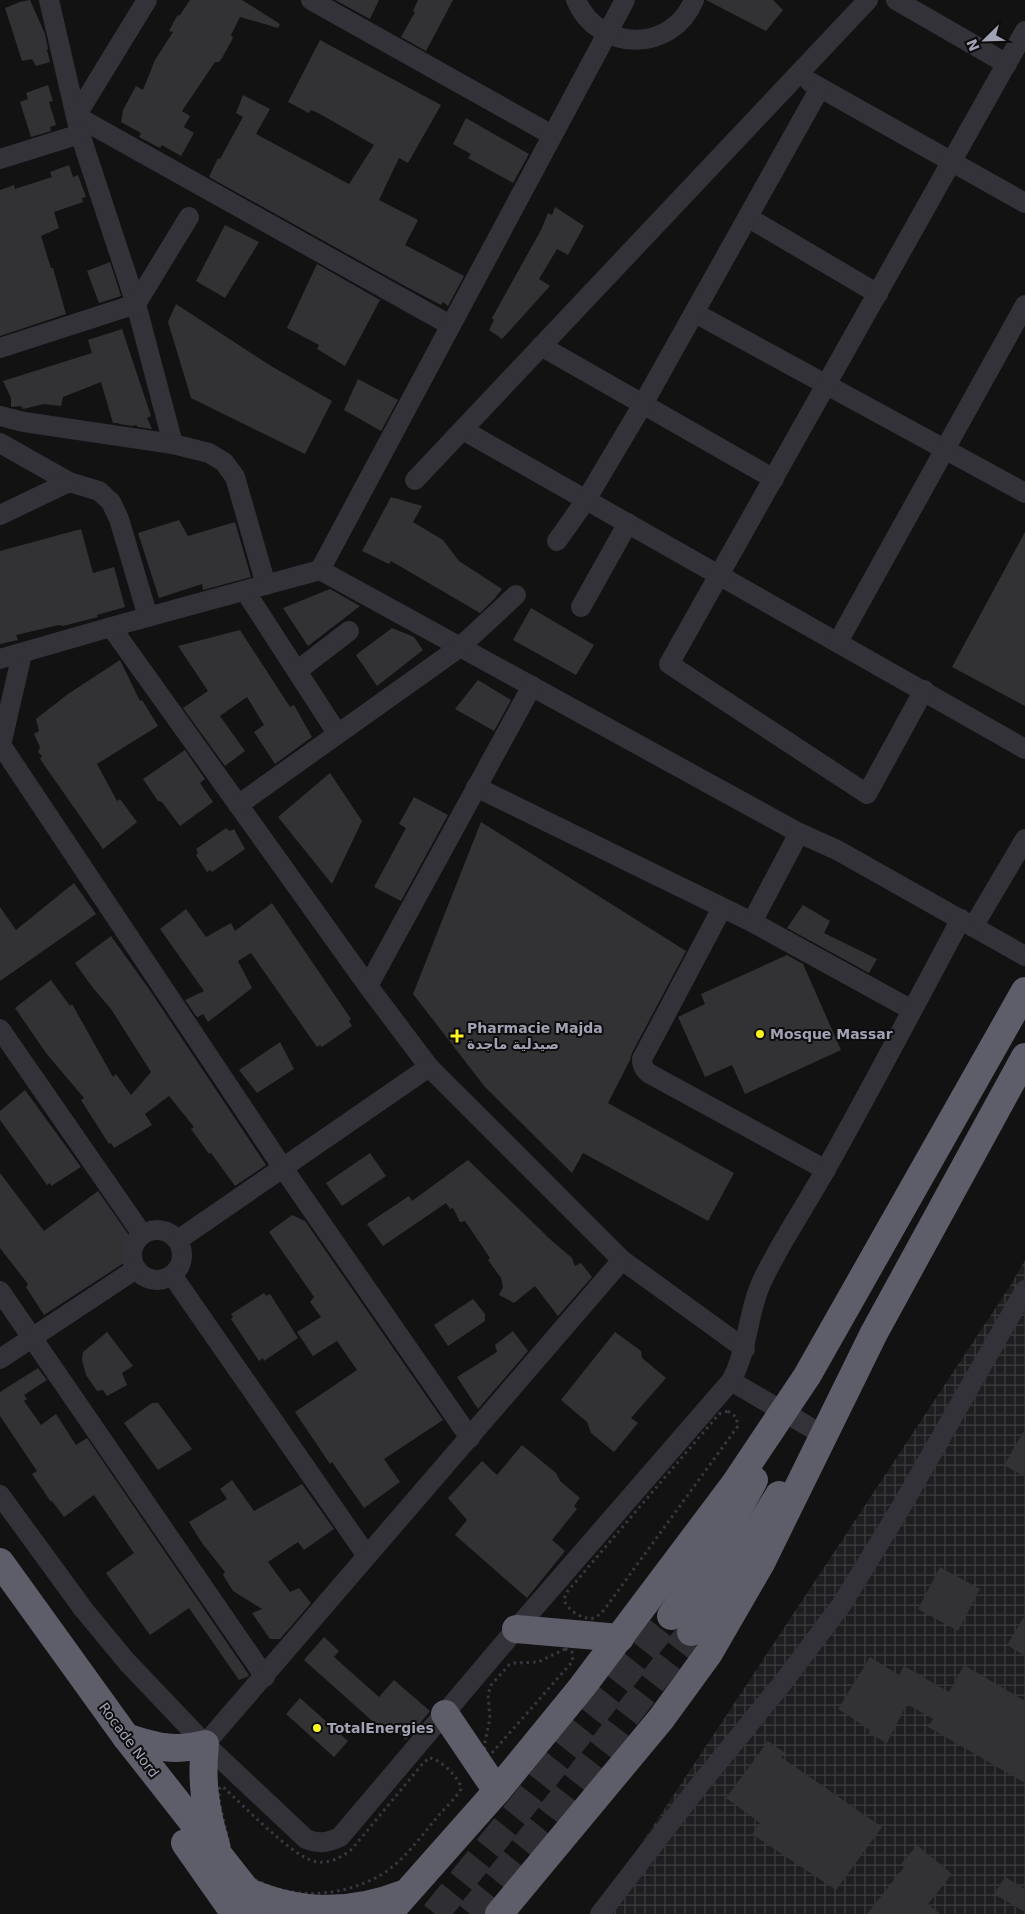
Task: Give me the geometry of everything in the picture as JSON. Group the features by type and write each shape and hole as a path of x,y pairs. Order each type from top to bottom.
{"highway":[{"path":"388,1914 496,1791 582,1687 734,1485 783,1412 835,1327 1025,991"},
{"path":"500,1914 661,1719 709,1653 766,1555 874,1333 1025,1057"},
{"path":"783,1412 752,1485 694,1585 681,1624 712,1603 777,1497 823,1435"},
{"name":"Rocade Nord","path":"0,1562 126,1737 220,1858 242,1903"},
{"name":"Rocade Nord","path":"0,1586 242,1903 265,1914"},
{"path":"516,1629 620,1638"},
{"path":"445,1714 496,1791"},
{"path":"126,1737 165,1748 192,1748 205,1744 203,1786 206,1808 220,1858"},
{"path":"242,1903 309,1912 332,1913 371,1908 391,1901 409,1890"}],"street":[{"path":"48,0 78,125 136,304 173,444"},
{"path":"0,159 78,125 147,0"},
{"path":"311,0 552,135"},
{"path":"576,0 586,18 607,34 630,40 654,37 676,26 694,0"},
{"path":"320,570 625,0"},
{"path":"415,480 868,0"},
{"path":"896,0 1006,64"},
{"path":"924,690 867,794 670,664 1025,31"},
{"path":"798,75 1025,203"},
{"path":"557,541 586,500 643,404 749,218 820,88"},
{"path":"78,125 450,325"},
{"path":"0,348 136,304 189,217"},
{"path":"749,218 878,294"},
{"path":"838,642 1025,305"},
{"path":"695,313 1025,493"},
{"path":"542,346 774,479"},
{"path":"0,416 24,422 173,444 209,453 224,462 235,477 266,584"},
{"path":"463,430 1025,748"},
{"path":"0,443 69,482 99,491 111,502 119,519 148,617"},
{"path":"0,515 69,482"},
{"path":"581,607 628,523"},
{"path":"0,659 320,570 799,833 837,850 1025,956"},
{"path":"245,590 337,734"},
{"path":"238,805 460,647 516,595"},
{"path":"111,627 368,986 429,1067 622,1260 745,1349"},
{"path":"298,671 349,632"},
{"path":"22,654 0,745 283,1168 470,1438"},
{"path":"368,986 532,686"},
{"path":"476,787 752,922 912,1010"},
{"path":"752,922 799,833"},
{"path":"0,1495 84,1610 127,1662 205,1744 306,1839 317,1843 329,1842 340,1837 516,1629 731,1381 745,1349 754,1301 763,1278 826,1170 912,1010 967,923 1025,839"},
{"path":"722,908 642,1059 642,1065 645,1071 650,1074 826,1170"},
{"path":"0,1028 142,1234"},
{"path":"178,1240 429,1067"},
{"path":"158,1229 173,1234 178,1240 183,1255 181,1263 172,1275 165,1279 149,1279 136,1269 133,1262 133,1246 136,1239 142,1234 158,1229"},
{"path":"205,1744 265,1677 622,1260"},
{"path":"0,1359 136,1269"},
{"path":"172,1275 367,1556"},
{"path":"600,1914 696,1790 781,1685 842,1604 900,1510 1025,1290"},
{"path":"0,1291 265,1677"},
{"path":"731,1381 823,1435"}],"path":[{"path":"723,1412 733,1413 736,1416 738,1426 600,1614 594,1618 582,1617 566,1606 565,1595 719,1414 723,1412"},
{"path":"562,1650 569,1650 574,1656 572,1662 492,1754 487,1754 484,1747 490,1718 488,1695 491,1685 509,1665 538,1662 562,1650"}],"shaded area":[{"path":"1025,1260 1025,1914 595,1914 1010,1286"}],"building":[{"path":"30,0 45,34 50,62 36,66 32,59 22,61 5,8"},
{"path":"190,0 242,0 280,24 278,28 240,17 231,35 233,38 222,58 219,62 215,62 182,111 190,116 184,127 194,133 181,156 162,145 160,148 139,137 141,133 121,122 123,110 136,86 143,90 155,60 173,32 169,31 177,16 180,15"},
{"path":"335,0 379,0 370,19"},
{"path":"418,0 453,0 426,51 401,37 415,12 413,11"},
{"path":"706,0 773,0 783,10 766,31"},
{"path":"320,40 441,105 408,163 399,158 379,200 418,220 405,245 464,276 448,306 443,302 441,305 403,285 209,177 218,158 220,159 243,117 236,113 243,95 270,109 256,134 349,184 374,145 320,114 311,110 309,113 288,102"},
{"path":"48,85 53,101 49,102 56,125 50,127 51,131 31,137 20,102 28,99 26,93"},
{"path":"466,118 529,154 513,183 468,158 471,154 453,144"},
{"path":"69,165 73,177 78,175 86,197 82,198 83,202 54,212 59,228 41,236 51,268 53,268 66,314 0,336 0,190 14,185 15,189 52,177 50,172"},
{"path":"555,207 584,226 568,255 557,249 539,279 550,286 502,339 489,330 494,320 492,318 541,230 548,213 552,215"},
{"path":"225,225 259,242 225,298 196,281"},
{"path":"110,262 121,296 99,303 87,271"},
{"path":"317,264 380,300 345,366 317,349 319,345 287,328"},
{"path":"176,304 271,366 332,401 305,454 191,398 168,322"},
{"path":"122,329 151,416 147,418 152,429 136,425 113,423 101,382 63,397 61,406 44,404 23,409 21,406 11,407 11,398 3,381 92,353 88,340"},
{"path":"358,379 398,400 381,431 344,410"},
{"path":"391,497 422,506 413,522 443,540 459,561 502,589 480,613 391,561 389,564 362,551"},
{"path":"179,520 188,536 235,522 251,577 203,590 202,584 159,598 138,533"},
{"path":"81,529 93,573 114,567 125,607 97,615 98,617 63,626 59,625 16,635 18,640 0,644 0,551"},
{"path":"1025,532 1025,706 952,667"},
{"path":"330,589 360,606 308,646 283,608"},
{"path":"531,608 594,645 576,675 513,640"},
{"path":"392,628 414,637 423,650 377,686 356,655"},
{"path":"240,630 290,707 294,705 312,737 275,764 254,732 264,725 247,697 220,716 245,751 225,766 183,708 208,691 178,646"},
{"path":"120,660 140,701 142,700 158,726 97,764 117,801 120,799 137,822 103,849 40,759 42,756 38,752 40,747 34,734 39,731 36,719 68,694"},
{"path":"478,680 511,700 494,731 455,709"},
{"path":"185,750 205,779 200,783 213,802 180,826 162,802 158,801 143,779"},
{"path":"330,773 362,821 332,884 278,817"},
{"path":"414,797 448,815 401,901 374,887 406,828 399,824"},
{"path":"481,822 686,951 608,1103 734,1173 708,1221 583,1153 572,1173 485,1087 413,994"},
{"path":"226,828 230,831 234,829 245,849 212,872 210,870 207,872 196,855 198,853 196,849"},
{"path":"74,883 96,914 0,981 0,907 16,930"},
{"path":"272,903 351,1019 349,1021 352,1026 322,1047 320,1045 317,1047 251,953 238,961 252,988 208,1022 203,1014 198,1017 196,1016 185,1000 204,991 160,929 186,909 206,937 231,923 235,931"},
{"path":"803,905 830,921 824,933 877,959 869,973 787,928"},
{"path":"111,936 149,989 266,1165 235,1186 211,1153 209,1154 191,1129 194,1127 169,1096 145,1114 152,1125 114,1148 111,1143 109,1144 81,1100 84,1098 46,1053 15,1008 51,980 70,1006 72,1004 113,1077 116,1074 131,1095 151,1072 111,1009 75,963"},
{"name":"Mosque Massar","path":"787,955 803,964 841,1050 745,1094 732,1065 705,1077 678,1017 705,1004 701,994"},
{"path":"280,1042 294,1069 257,1093 239,1070"},
{"path":"25,1090 81,1167 51,1186 50,1183 47,1185 0,1120 0,1111"},
{"path":"370,1153 386,1176 342,1206 326,1183"},
{"path":"468,1160 572,1258 575,1266 581,1263 592,1277 558,1316 535,1286 514,1303 499,1295 503,1287 501,1278 488,1260 490,1258 465,1221 460,1222 453,1208 450,1209 446,1203 383,1246 367,1224 409,1196 412,1201"},
{"path":"0,1173 44,1231 98,1191 133,1241 130,1259 44,1315 26,1287 28,1284 0,1248"},
{"path":"292,1215 305,1221 443,1420 384,1459 400,1482 364,1508 332,1462 330,1464 295,1412 357,1370 337,1341 313,1356 297,1332 321,1317 310,1302 314,1297 269,1232"},
{"path":"264,1293 266,1296 270,1294 298,1338 264,1361 263,1358 259,1361 231,1319 233,1317 231,1314"},
{"path":"473,1299 485,1314 485,1321 448,1346 434,1325"},
{"path":"513,1331 528,1351 478,1409 457,1377 497,1352 495,1345"},
{"path":"107,1332 133,1366 122,1373 127,1385 107,1396 103,1390 97,1391 86,1375 82,1360 83,1352"},
{"path":"615,1332 641,1351 642,1358 666,1378 631,1418 638,1423 614,1452 591,1433 587,1422 561,1400"},
{"path":"38,1368 47,1380 24,1395 27,1399 24,1401 41,1425 56,1414 76,1445 87,1438 249,1675 247,1677 239,1680 189,1608 150,1635 106,1573 134,1553 94,1495 64,1517 32,1474 37,1471 0,1416 0,1392"},
{"path":"152,1403 158,1403 192,1449 158,1470 124,1423"},
{"path":"1025,1429 1025,1477 1004,1465"},
{"path":"522,1445 556,1473 560,1481 580,1498 574,1506 577,1509 552,1540 565,1551 527,1598 455,1535 467,1520 448,1498 482,1461 497,1475"},
{"path":"232,1480 254,1511 302,1484 334,1529 304,1550 298,1542 268,1562 290,1592 299,1588 311,1603 280,1639 270,1639 252,1613 262,1609 233,1591 223,1575 225,1572 202,1543 189,1522 227,1499 220,1489"},
{"path":"940,1567 980,1589 958,1631 918,1609"},
{"path":"1025,1615 1025,1656 1007,1645"},
{"path":"324,1637 339,1651 334,1657 379,1697 394,1680 430,1711 406,1740 394,1729 388,1735 304,1660"},
{"path":"870,1657 899,1675 904,1666 949,1692 964,1665 1025,1701 1025,1783 928,1727 933,1719 907,1704 887,1743 868,1733 870,1730 838,1709"},
{"name":"TotalEnergies","path":"300,1698 348,1741 334,1757 286,1714"},
{"path":"768,1741 785,1753 781,1757 882,1827 836,1890 752,1834 760,1823 726,1798"},
{"path":"917,1845 952,1874 928,1904 940,1914 867,1914 904,1867 901,1864"},
{"path":"1005,1877 1025,1889 1025,1912 994,1894"}],"tunnel":[{"path":"435,1914 671,1616"},
{"path":"470,1914 542,1825 691,1632"}],"place":[{"name":"Mosque Massar","path":"760,1034"},
{"name":"Pharmacie Majda صيدلية ماجدة","path":"457,1036"},
{"name":"TotalEnergies","path":"317,1728"}]}
